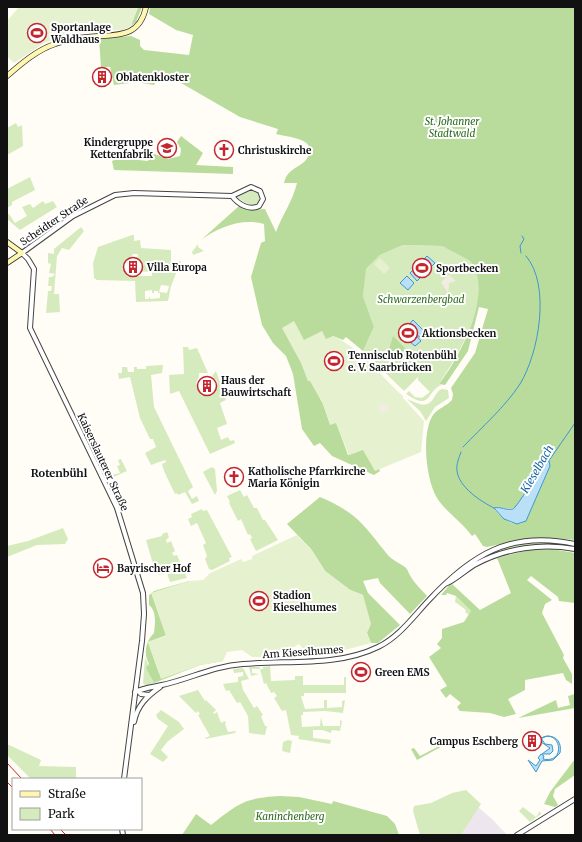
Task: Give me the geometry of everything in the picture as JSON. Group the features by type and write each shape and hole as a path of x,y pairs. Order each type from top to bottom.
{"main road":[{"path":"7,76 40,51 56,44 83,37 124,34 140,22 146,7"},
{"path":"7,242 22,253"},
{"name":"Scheidter Straße","path":"7,263 22,253"}],"street":[{"name":"Scheidter Straße","path":"22,253 73,216 115,195 134,192 232,196 254,188 262,193 263,199 259,206 252,208 237,202 232,196"},
{"name":"Kaiserslauterer Straße","path":"22,253 27,257 34,268 30,328 114,499 139,580 142,593 144,618 136,690"},
{"name":"Am Kieselhumes","path":"124,778 136,690 162,685 202,672 232,665 339,659 368,652 397,634 456,572 491,550 508,544 540,540 575,544"},
{"name":"Am Kieselhumes","path":"445,584 483,560 517,549 547,546 575,549"},
{"path":"136,682 145,689"},
{"name":"Am Kieselhumes","path":"131,728 138,710 149,695 162,685"},
{"path":"136,690 140,694 149,695"},
{"path":"517,835 575,799"}],"shaded area":[{"path":"449,275 456,281 449,283 448,293 441,282"},
{"path":"383,403 390,409 381,414 378,407"},
{"path":"478,807 493,820 507,835 461,835"}],"green space":[{"name":"Sportanlage Waldhaus","path":"19,7 138,8 131,26 123,30 68,31 66,35 44,43 14,63 7,56 7,21"},
{"path":"136,7 142,7 136,22 131,26"},
{"name":"St. Johanner Stadtwald","path":"150,7 575,7 575,540 529,538 487,547 483,546 475,534 472,536 445,508 433,490 426,456 429,423 435,413 452,400 453,394 451,388 475,353 488,309 479,307 468,351 445,385 439,384 456,358 464,342 476,307 479,289 477,274 470,261 442,246 403,245 380,255 366,269 363,296 374,327 363,351 346,337 343,340 333,336 302,363 323,404 330,424 336,422 348,455 363,449 375,458 380,471 374,475 332,456 320,443 314,446 302,429 293,374 286,356 273,343 262,325 251,277 261,243 265,241 264,224 247,222 231,225 215,231 201,240 239,206 250,210 265,209 276,232 293,196 297,183 284,183 285,179 292,170 302,164 306,159 309,154 308,144 293,137 276,134 278,129 240,117 162,72 154,85 137,82 114,85 110,67 101,67 99,39 131,36 140,40 140,46 144,50 189,55 193,35 176,30 149,14","holes":["545,462 550,466 534,503 522,523 518,524 510,522 495,510 497,507 510,509 517,507"]},
{"path":"16,123 18,127 22,125 23,146 7,155 7,128"},
{"path":"181,136 203,153 196,165 233,167 233,174 114,170 112,161 120,158 148,161 152,153 168,159 180,156 181,149 177,142"},
{"path":"30,177 35,190 12,202 12,205 7,208 7,189"},
{"path":"255,189 260,196 258,205 251,206 238,198 239,195"},
{"path":"43,201 45,204 53,201 57,207 20,230 7,219 7,214 9,214 15,223 27,216 22,207 30,204 33,208"},
{"path":"81,227 84,231 69,250 62,248 57,256 54,294 59,294 60,312 46,313 48,291 51,291 52,286 48,286 49,277 52,277 55,274 49,273 51,264 48,263 48,253 54,254 54,249"},
{"path":"134,235 134,241 140,240 141,248 171,250 171,261 181,261 171,286 168,301 136,302 135,281 97,280 94,278 93,263 98,247","holes":["133,254 138,254 136,271 152,272 152,276 134,276 134,269 131,269 130,264 128,263","161,285 169,286 167,293 159,292","152,290 152,293 154,293 154,291 158,291 158,293 160,293 160,298 151,299 149,297 149,299 145,299 145,291"]},
{"path":"198,244 198,247 204,251 193,255 192,252"},
{"name":"Schwarzenbergbad","path":"403,245 442,246 470,261 477,274 479,290 477,307 464,341 439,384 441,385 436,388 424,401 414,399 406,394 409,391 415,397 422,398 430,392 418,380 418,377 404,391 363,351 374,327 363,296 365,270 380,255"},
{"path":"380,258 390,268 384,274 374,264"},
{"path":"294,321 304,340 322,331 326,339 333,336 343,341 362,355 403,396 403,398 424,421 421,452 375,471 363,450 349,455 336,423 330,425 323,404 310,381 308,381 301,363 282,328"},
{"path":"393,336 405,348 402,353 410,357 409,361 399,358 396,362 387,357"},
{"path":"183,347 188,347 189,350 197,348 208,373 199,373 196,383 209,394 218,382 212,376 216,371 226,400 220,403 227,424 217,428 221,440 228,437 230,441 234,440 235,443 210,454 179,391 170,394 169,375 184,374"},
{"path":"163,365 162,373 151,375 154,407 193,487 188,491 192,499 197,496 199,501 192,504 185,492 178,495 177,493 175,494 162,464 166,462 165,460 151,465 145,453 156,447 153,439 150,439 140,418 130,377 119,379 118,373 122,373 122,367 127,367 128,372 134,372 134,367 137,367 137,369 146,369 146,366"},
{"path":"442,389 448,390 449,398 435,407 426,421 420,411 407,399 424,405 430,402"},
{"path":"121,459 127,471 109,479 105,470 108,468 112,475 120,473 117,466 120,465 118,460"},
{"path":"212,467 215,469 217,491 215,495 203,472"},
{"path":"240,490 244,497 247,495 254,508 257,508 263,520 265,520 278,540 256,551 250,539 252,538 250,534 248,535 241,519 238,521 227,496"},
{"path":"320,497 343,508 358,520 394,561 407,569 413,580 427,596 410,614 380,583 378,578 363,581 368,593 400,625 378,643 371,643 367,633 363,595 350,590 325,571 311,549 287,524"},
{"path":"202,509 203,511 207,510 232,557 229,558 230,561 212,570 209,569 205,559 207,556 203,545 206,543 197,523 191,526 188,519 192,517 191,514"},
{"path":"63,528 68,539 65,544 37,545 7,557 7,546 28,541"},
{"path":"167,532 169,537 166,540 167,543 171,541 175,551 172,553 174,556 177,555 187,578 170,582 167,573 159,575 158,571 155,571 146,540 162,536 162,534"},
{"name":"Stadion Kieselhumes","path":"297,535 311,549 325,571 350,590 363,595 371,624 367,633 371,643 337,652 308,655 299,644 275,657 252,657 242,650 227,652 223,661 200,665 161,679 148,642 166,636 151,593 189,581 203,580 210,573 241,559 243,562 252,559 252,556"},
{"path":"529,542 553,542 575,546 575,548 529,546 493,554 492,551"},
{"path":"552,549 575,553 575,603 559,601 558,597 531,576 527,580 552,600 545,604 542,613 564,655 563,658 572,674 572,684 566,680 563,673 525,680 525,690 508,699 516,714 504,717 490,713 460,711 457,707 461,703 450,694 446,698 440,690 447,686 429,657 441,648 437,644 442,638 442,629 464,622 471,611 456,596 447,593 446,595 441,595 451,583 480,610 511,593 497,558 529,550"},
{"path":"189,581 167,635 148,642 159,673 219,656 223,661 200,665 154,683 146,668 149,664 146,656 146,647 147,643 151,636 154,633 155,622 152,608 149,605 149,595 154,591"},
{"path":"456,596 471,611 469,615 465,612 466,610 455,602"},
{"path":"145,658 154,683 146,686 143,683"},
{"path":"270,666 271,681 295,680 295,676 303,676 303,685 344,685 344,677 346,677 346,693 304,693 304,696 301,696 305,709 324,708 324,700 327,700 327,708 342,707 342,701 345,700 343,713 325,711 303,712 303,715 301,715 302,727 320,726 321,717 323,726 340,726 340,720 342,721 340,731 332,730 331,733 322,730 313,730 313,738 331,740 330,744 298,739 299,736 291,735 286,710 282,711 274,698 277,696 274,692 271,693 266,683 264,684 260,669"},
{"path":"249,667 260,667 260,669 252,669 252,673 259,674 251,676"},
{"path":"243,668 249,679 241,681 243,690 254,708 257,706 263,715 261,716 265,726 267,726 265,735 249,733 248,716 240,702 237,703 229,690 226,691 223,684 238,682 238,677 243,676 243,672 234,673 233,669"},
{"path":"198,690 205,701 206,700 216,710 213,713 214,714 217,712 221,723 225,721 228,732 236,731 235,733 205,739 210,736 198,715 200,714 198,711 196,713 179,696"},
{"path":"575,694 575,708 518,718 556,700 558,708 570,705 568,696"},
{"path":"161,710 179,722 184,729 167,742 161,750 168,757 163,762 150,754 168,726 158,719 156,715"},
{"path":"288,740 292,741 290,753 282,751 283,742"},
{"path":"447,742 448,743 417,760 411,749 414,748 420,756"},
{"path":"7,744 41,760 39,766 76,767 76,778 30,778 7,755"},
{"path":"575,759 575,775 555,789 553,796 558,805 555,807 544,804 550,792"},
{"path":"466,790 481,804 461,835 420,835 413,811 414,806 431,803 452,793"},
{"name":"Kaninchenberg","path":"280,796 299,797 332,804 333,801 387,816 395,824 399,835 182,835 196,814 211,825 229,811 250,800"},
{"path":"523,807 536,817 540,811 541,814 530,822 519,811"}],"water":[{"name":"Sportbecken","path":"427,256 435,263 417,281 410,273"},
{"path":"407,276 414,283 408,290 400,283"},
{"name":"Aktionsbecken","path":"413,320 426,333 420,337 414,333 421,341 415,346 400,334"},
{"path":"549,461 550,466 526,521 517,524 504,519 494,508 513,509 545,462"},
{"path":"548,736 554,737 558,741 560,753 553,760 542,761 536,772 528,760 536,766 540,760 538,758 541,754 544,756 543,759 551,759 556,756 558,752 557,742"},
{"path":"541,739 545,744 552,745 553,751 550,754 542,754 550,748 538,740"}],"waterway":[{"path":"521,253 520,246 524,239 522,236"},
{"path":"463,447 500,409 520,384 527,371 537,338 540,319 540,301 534,269 526,256"},
{"name":"Kieselbach","path":"548,462 575,423"},
{"path":"461,452 457,471 462,483 471,493 494,508"}],"railway":[{"path":"7,763 21,778"},
{"path":"7,782 12,787"},
{"path":"51,830 55,835"},
{"path":"61,830 66,835"}],"place":[{"name":"Sportanlage Waldhaus","path":"37,33"},
{"name":"Oblatenkloster","path":"102,77"},
{"name":"Kindergruppe Kettenfabrik","path":"167,148"},
{"name":"Christuskirche","path":"224,150"},
{"name":"Villa Europa","path":"133,267"},
{"name":"Sportbecken","path":"422,268"},
{"name":"Aktionsbecken","path":"408,333"},
{"name":"Tennisclub Rotenbühl e. V. Saarbrücken","path":"334,361"},
{"name":"Haus der Bauwirtschaft","path":"207,386"},
{"name":"Katholische Pfarrkirche Maria Königin","path":"234,477"},
{"name":"Bayrischer Hof","path":"103,568"},
{"name":"Stadion Kieselhumes","path":"259,601"},
{"name":"Green EMS","path":"361,672"},
{"name":"Campus Eschberg","path":"532,741"}],"district":[{"name":"Rotenbühl","path":"59,473"}]}
